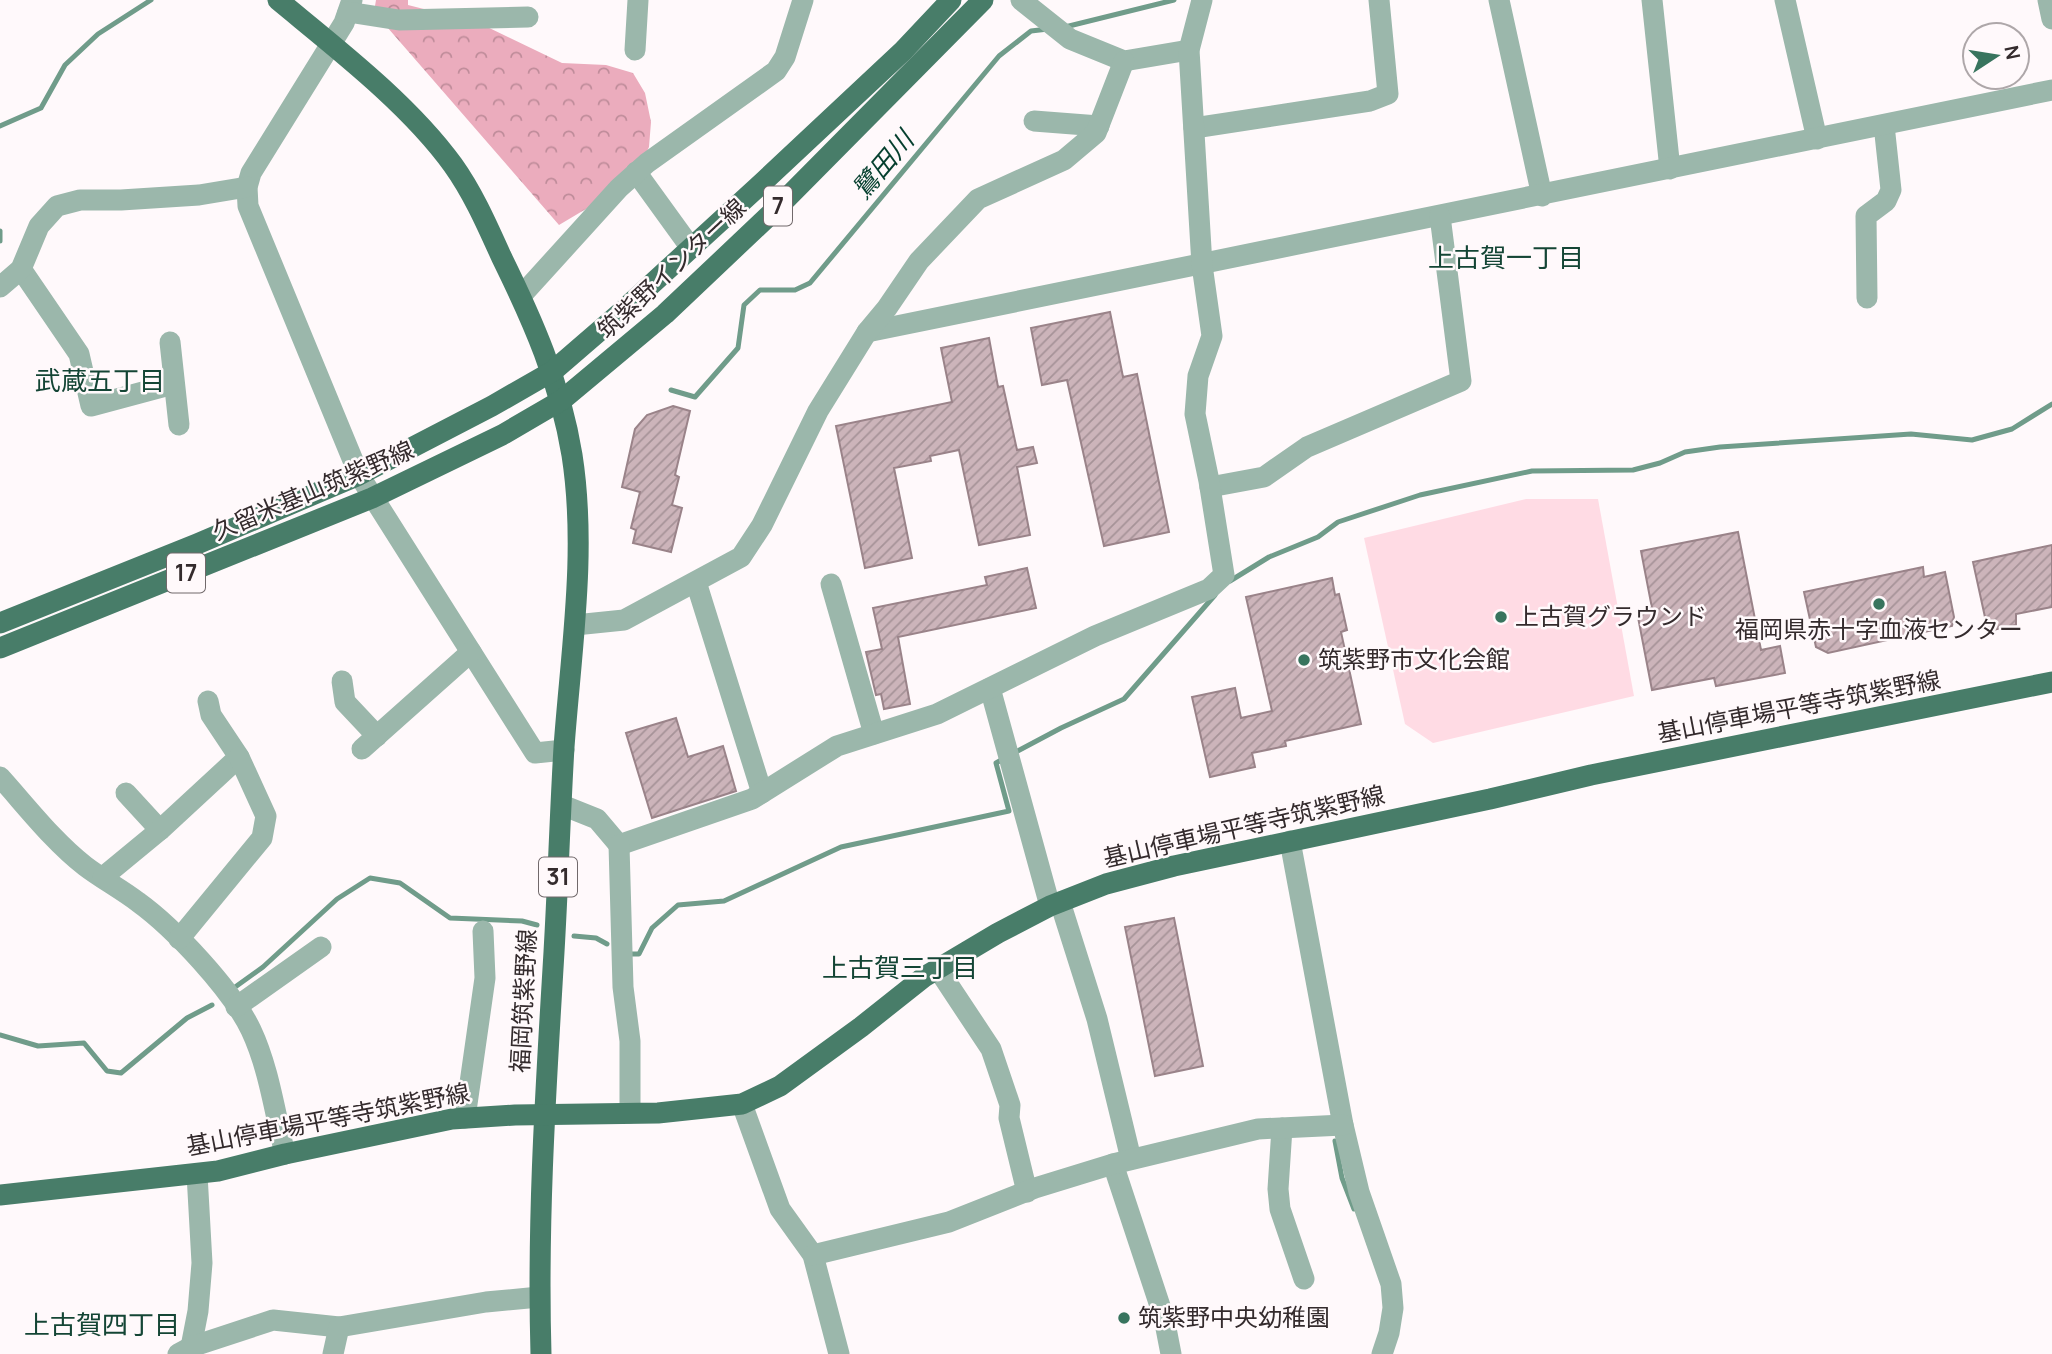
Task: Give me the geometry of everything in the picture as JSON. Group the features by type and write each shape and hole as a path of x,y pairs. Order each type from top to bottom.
{"main road":[{"path":"278,0 420,125 454,167 480,211 521,296 562,400"},
{"name":"筑紫野インター線","path":"552,371 691,248 903,51 951,0"},
{"name":"筑紫野インター線","path":"562,400 665,314 777,208 983,0"},
{"name":"久留米基山筑紫野線","path":"0,623 359,475 492,406 552,371"},
{"name":"久留米基山筑紫野線","path":"0,648 372,498 502,435 562,400"},
{"name":"福岡筑紫野線","path":"541,1354 539,1297 544,1115 564,750 575,625 577,524 573,459 562,400"},
{"name":"基山停車場平等寺筑紫野線","path":"0,1195 218,1171 285,1154 465,1118 658,1113 741,1104 780,1086 938,969 1055,904 1106,884 1174,866 1591,775 2052,682"}],"street":[{"path":"635,50 638,0"},
{"path":"521,296 636,172 776,71 785,57 803,0"},
{"path":"1021,0 1070,39 1124,61 1189,50"},
{"path":"620,845 762,793 837,746 937,714 1095,636 1209,589 1224,575 1195,414 1198,376 1212,336 1202,265 1189,50 1202,0"},
{"path":"1194,128 1370,101 1388,94 1379,0"},
{"path":"1499,0 1542,196"},
{"path":"1652,0 1670,169"},
{"path":"1785,0 1817,139"},
{"path":"2048,0 2052,19"},
{"path":"528,17 400,20 350,6 344,23 251,173 247,187 248,206 359,475 534,753 564,750"},
{"path":"575,625 624,620 741,556 762,525 818,411 867,332 919,261 978,199 1063,160 1096,133 1124,61"},
{"path":"867,332 2052,90"},
{"path":"1034,121 1099,126"},
{"path":"1867,298 1866,216 1885,201 1891,190 1884,125"},
{"path":"636,172 691,248"},
{"path":"0,287 21,269 39,226 57,206 80,200 200,195 247,187"},
{"path":"1210,487 1265,477 1307,447 1461,381 1440,216"},
{"path":"21,269 79,354 91,406 173,384"},
{"path":"170,342 179,425"},
{"path":"696,582 762,793"},
{"path":"831,584 874,734"},
{"path":"342,681 345,702 370,743 471,652"},
{"path":"990,688 1055,904 1097,1020 1122,1161 1171,1354"},
{"path":"179,939 262,838 266,816 239,757 211,715 208,701"},
{"path":"103,877 160,830 239,757"},
{"path":"0,777 8,798 62,846 140,903 179,939 236,1007 251,1030 263,1065 285,1154"},
{"path":"125,793 160,830"},
{"path":"562,805 597,819 620,845 623,987 630,1041 630,1113"},
{"path":"1290,841 1343,1125 1359,1192 1391,1284 1393,1308 1389,1334 1382,1354"},
{"path":"465,1118 485,978 483,931"},
{"path":"236,1007 321,947"},
{"path":"938,969 991,1049 1010,1105 1009,1118 1027,1192"},
{"path":"741,1104 780,1209 813,1255 839,1354"},
{"path":"813,1255 949,1222 1027,1192 1122,1161 1258,1129 1343,1125"},
{"path":"1282,1128 1278,1189 1280,1209 1304,1279"},
{"path":"185,1351 198,1311 202,1263 197,1174"},
{"path":"185,1351 273,1320 339,1327 486,1302 539,1297"},
{"path":"333,1354 339,1327"}],"shaded area":[{"name":"上古賀グラウンド","path":"1526,499 1598,499 1634,696 1433,743 1405,724 1364,538"}],"green space":[{"path":"376,0 408,0 408,5 479,23 562,63 606,65 633,73 645,93 651,122 649,147 633,181 559,225 374,12"}],"building":[{"path":"1110,312 1123,377 1137,374 1169,532 1104,546 1067,380 1042,385 1031,328"},
{"path":"989,338 998,387 1003,386 1017,450 1033,447 1037,463 1017,467 1030,535 979,545 959,450 930,456 931,461 894,468 912,558 865,568 836,426 952,402 941,348"},
{"path":"673,406 690,411 675,475 679,477 672,505 682,508 671,552 633,543 636,530 631,528 640,492 622,487 635,429 647,415"},
{"path":"1738,532 1761,650 1780,646 1785,673 1716,686 1714,678 1652,690 1637,612 1652,608 1641,551"},
{"path":"2052,545 2052,607 2016,614 2016,625 1988,631 1973,562"},
{"name":"福岡県赤十字血液センター","path":"1923,567 1924,577 1945,572 1954,617 1952,626 1828,653 1816,647 1804,592"},
{"path":"1027,568 1036,608 898,637 910,704 884,709 881,694 876,695 866,652 882,649 873,608 987,585 985,577"},
{"name":"筑紫野市文化会館","path":"1332,578 1335,595 1339,594 1347,630 1341,632 1361,724 1285,741 1286,746 1252,753 1255,767 1210,777 1192,697 1235,688 1241,718 1272,711 1246,597"},
{"path":"676,718 688,757 723,746 736,791 652,818 626,733"},
{"path":"1174,918 1203,1066 1155,1076 1125,927"}],"waterway":[{"name":"鷺田川","path":"0,126 41,108 65,65 98,34 151,0"},
{"name":"鷺田川","path":"1065,27 1174,0"},
{"name":"鷺田川","path":"671,390 695,397 738,348 744,305 760,290 795,290 810,283 999,56 1031,31 1048,29"},
{"name":"鷺田川","path":"0,231 0,241"},
{"path":"1230,581 1269,557 1318,537 1338,522 1420,495 1532,471 1633,470 1660,463 1685,452 1720,447 1911,434 1972,440 2012,429 2052,404"},
{"path":"1012,754 1124,699 1215,595"},
{"path":"628,954 639,954 652,928 678,905 724,901 841,847 1009,811 996,763 1003,759"},
{"path":"231,990 263,967 337,899 370,878 400,883 450,918 522,921 537,925"},
{"path":"574,936 596,938 607,944"},
{"path":"0,1035 38,1046 84,1043 107,1071 121,1073 187,1018 212,1005"},
{"path":"1335,1141 1342,1178 1354,1209"}],"place":[{"name":"福岡県赤十字血液センター","path":"1879,604"},
{"name":"上古賀グラウンド","path":"1501,617"},
{"name":"筑紫野市文化会館","path":"1304,660"},
{"name":"筑紫野中央幼稚園","path":"1124,1318"}],"district":[{"name":"上古賀一丁目","path":"1506,258"},
{"name":"武蔵五丁目","path":"100,381"},
{"name":"上古賀三丁目","path":"900,968"},
{"name":"上古賀四丁目","path":"102,1325"}]}
